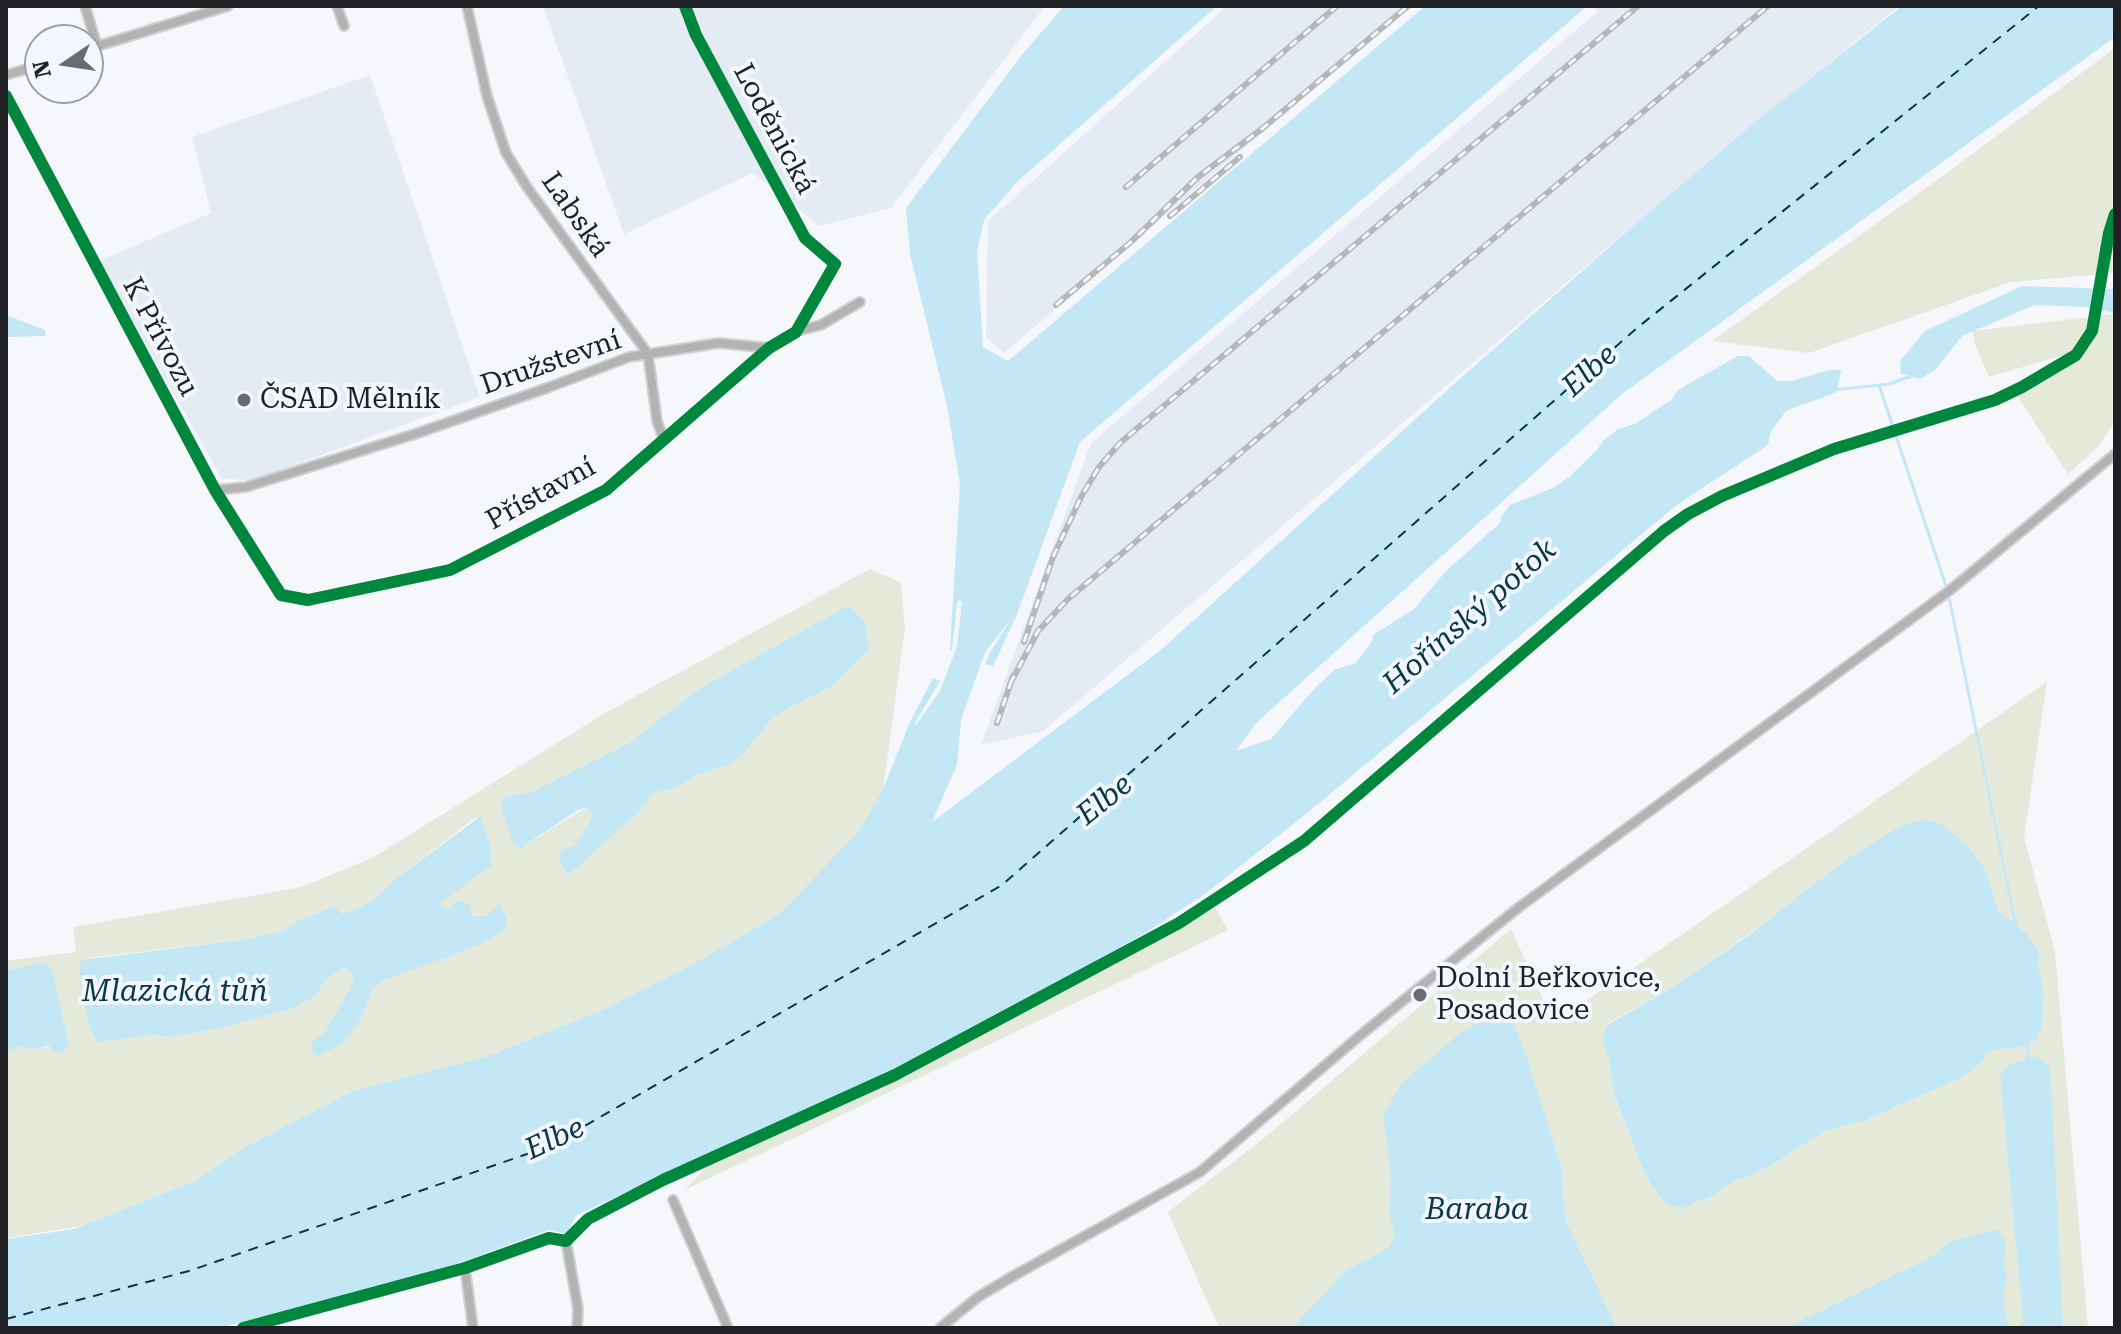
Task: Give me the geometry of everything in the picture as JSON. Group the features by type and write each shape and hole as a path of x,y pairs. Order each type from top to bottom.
{"street":[{"path":"104,45 228,6"},
{"path":"337,6 344,26"},
{"name":"Labská","path":"467,6 487,96 506,153 527,187 648,354 657,421 664,440"},
{"name":"Loděnická","path":"685,6 696,35 805,238 835,264"},
{"name":"K Přívozu","path":"6,96 215,490 281,595"},
{"name":"Přístavní","path":"796,332 835,264"},
{"name":"Přístavní","path":"281,595 308,600 450,570 606,490 769,348 796,332 821,325 860,302"},
{"name":"Družstevní","path":"215,490 246,487 444,424 629,357 719,343 769,348"},
{"path":"940,1328 978,1297 1200,1172 1375,1023 1495,927 1949,591 2115,454"},
{"path":"673,1200 728,1328"},
{"path":"566,1241 578,1309 577,1328"},
{"path":"465,1268 473,1328"}],"shaded area":[{"path":"543,6 1045,6 891,208 820,226 753,173 624,234"},
{"path":"1227,6 1410,6 1004,353 986,337 988,221"},
{"path":"1595,6 1899,6 1718,153 1043,731 981,745 1091,443 1597,12"},
{"path":"370,75 480,397 253,480 222,479 99,261 211,213 192,137"}],"green space":[{"path":"2115,48 2115,273 2011,282 1809,353 1712,341 1951,170"},
{"path":"2115,314 2115,421 2098,447 2068,474 2016,394 2071,362 2087,348 1989,377 1974,342 1973,331"},
{"path":"870,569 901,583 905,628 883,789 859,831 779,914 695,963 605,1009 491,1055 353,1091 247,1146 195,1181 81,1226 6,1238 6,1051 20,1047 35,1049 69,1045 52,968 45,962 6,970 6,961 76,952 73,927 302,887 374,857 605,713","holes":["849,605 864,621 830,688 772,718 745,752 731,763 698,775 675,788 653,793 642,809 619,829 576,844 593,816 593,811 587,807 521,848 502,799 534,791 626,745 700,688","481,817 491,848 491,866 441,901 446,911 487,916 494,937 385,980 373,989 361,1018 312,1043 325,1032 350,988 354,977 347,968 326,979 315,997 291,1009 172,1037 154,1035 95,1042 79,968 87,958 247,939 283,931 297,921 333,906 342,914 356,909 373,900 395,879 472,820"]},
{"path":"2047,682 2024,837 2055,952 2088,1328 2063,1328 2058,1242 2000,1077 2023,1323 2017,1328 2008,1323 2004,1305 2008,1279 2004,1265 2006,1242 1950,1242 1929,1258 1785,1328 1617,1328 1565,1219 1562,1169 1526,1054 1507,1006 1383,1115 1391,1179 1389,1214 1395,1235 1388,1248 1346,1270 1292,1328 1219,1328 1168,1212 1263,1139 1511,929 1554,1023","holes":["1876,843 1986,871 1998,910 2026,933 2040,954 2038,965 2044,993 2042,1025 2027,1046 1989,1051 1959,1079 1866,1120 1825,1131 1769,1167 1683,1208 1640,1162 1613,1092 1602,1038 1607,1024 1675,986 1813,888 1850,857"]},
{"path":"1215,908 1228,930 685,1190 716,1156 934,1058"}],"water":[{"name":"Elbe","path":"1064,6 1217,6 1018,181 984,220 977,252 983,347 1008,361 1425,6 1585,8 1080,442 1016,617 993,666 985,664 1011,619 986,651 981,663 961,720 957,765 932,822 1162,649 1656,206 1760,118 1902,6 2115,6 2115,37 1622,394 1255,724 1236,751 1271,739 1334,670 1356,663 1373,635 1414,609 1446,571 1500,523 1510,505 1553,488 1569,477 1618,429 1635,424 1671,400 1677,391 1688,384 1738,356 1749,356 1777,381 1792,381 1829,370 1841,370 1837,392 1786,411 1771,431 1768,445 1678,504 1306,814 1205,894 1145,933 907,1065 577,1215 566,1234 549,1230 447,1267 220,1328 6,1328 6,1239 74,1229 195,1181 247,1146 353,1091 491,1055 605,1009 695,963 779,914 859,831 883,789 910,722 933,678 940,681 916,725 940,691 957,646 962,603 960,600 957,602 952,650 960,484 947,406 910,254 906,208 1021,56"},
{"path":"2022,286 2115,289 2115,313 2085,307 2035,305 1962,336 1936,369 1920,379 1901,374 1900,361 1925,331"},
{"path":"6,315 45,330 45,336 6,337"},
{"path":"849,605 864,621 869,649 830,688 772,718 745,752 732,763 698,775 675,788 653,793 642,809 568,875 561,864 560,851 576,844 593,816 588,807 578,810 521,848 514,846 501,806 502,798 534,791 626,745 700,688"},
{"name":"Mlazická tůň","path":"481,816 491,848 491,866 441,902 446,911 458,901 470,904 471,915 487,916 500,905 508,922 505,930 479,945 385,980 373,989 361,1018 345,1042 318,1056 313,1053 311,1043 325,1032 350,988 354,977 347,968 326,979 315,997 291,1009 172,1037 154,1035 96,1042 90,1029 81,985 79,968 82,960 247,939 283,931 297,921 334,906 342,914 356,909 373,900 395,879"},
{"path":"1926,819 1946,827 1969,848 1986,871 1998,910 2026,933 2040,954 2038,965 2044,993 2042,1025 2036,1040 2027,1046 1989,1051 1981,1063 1959,1079 1866,1120 1825,1131 1769,1167 1733,1182 1710,1197 1683,1208 1667,1205 1640,1162 1613,1091 1602,1038 1607,1025 1675,986 1750,934 1850,857 1901,826"},
{"name":"Mlazická tůň","path":"45,962 52,968 69,1045 59,1053 48,1046 6,1051 6,970"},
{"name":"Baraba","path":"1507,1006 1526,1054 1562,1169 1565,1219 1617,1328 1292,1328 1346,1270 1388,1248 1395,1235 1389,1214 1391,1179 1383,1115 1402,1083 1458,1035"},
{"path":"2035,1056 2049,1065 2051,1082 2063,1328 2017,1328 2023,1322 2000,1077 2005,1067"},
{"path":"1998,1229 2006,1242 2004,1265 2008,1279 2004,1305 2008,1323 2015,1328 1785,1328 1929,1258 1950,1242"}],"waterway":[{"name":"Hořínský potok","path":"1833,390 1889,384 1912,376"},
{"path":"1879,385 1948,592 2016,927"},
{"path":"2027,1042 2028,1059"}],"ferry route":[{"path":"6,1319 189,1271 550,1146 1002,885 1637,328 2039,6"}],"railway":[{"path":"1126,187 1337,6"},
{"path":"1056,305 1132,241 1198,177 1263,128 1408,6"},
{"path":"1024,642 1053,557 1081,497 1099,467 1121,442 1638,6"},
{"path":"1010,684 1038,631 1068,599 1768,6"},
{"path":"1170,216 1240,157"},
{"path":"997,723 1013,676"}],"cycle path":[{"path":"6,96 215,490 281,595 308,600 450,570 606,490 769,348 796,332 835,264 805,238 696,35 685,6"},
{"path":"243,1328 465,1268 549,1238 566,1241 588,1219 663,1180 895,1075 1179,923 1304,841 1664,531 1688,514 1722,496 1834,449 1995,400 2076,355 2092,331 2115,214"}],"place":[{"name":"ČSAD Mělník","path":"244,400"},
{"name":"Dolní Beřkovice, Posadovice","path":"1420,995"}]}
